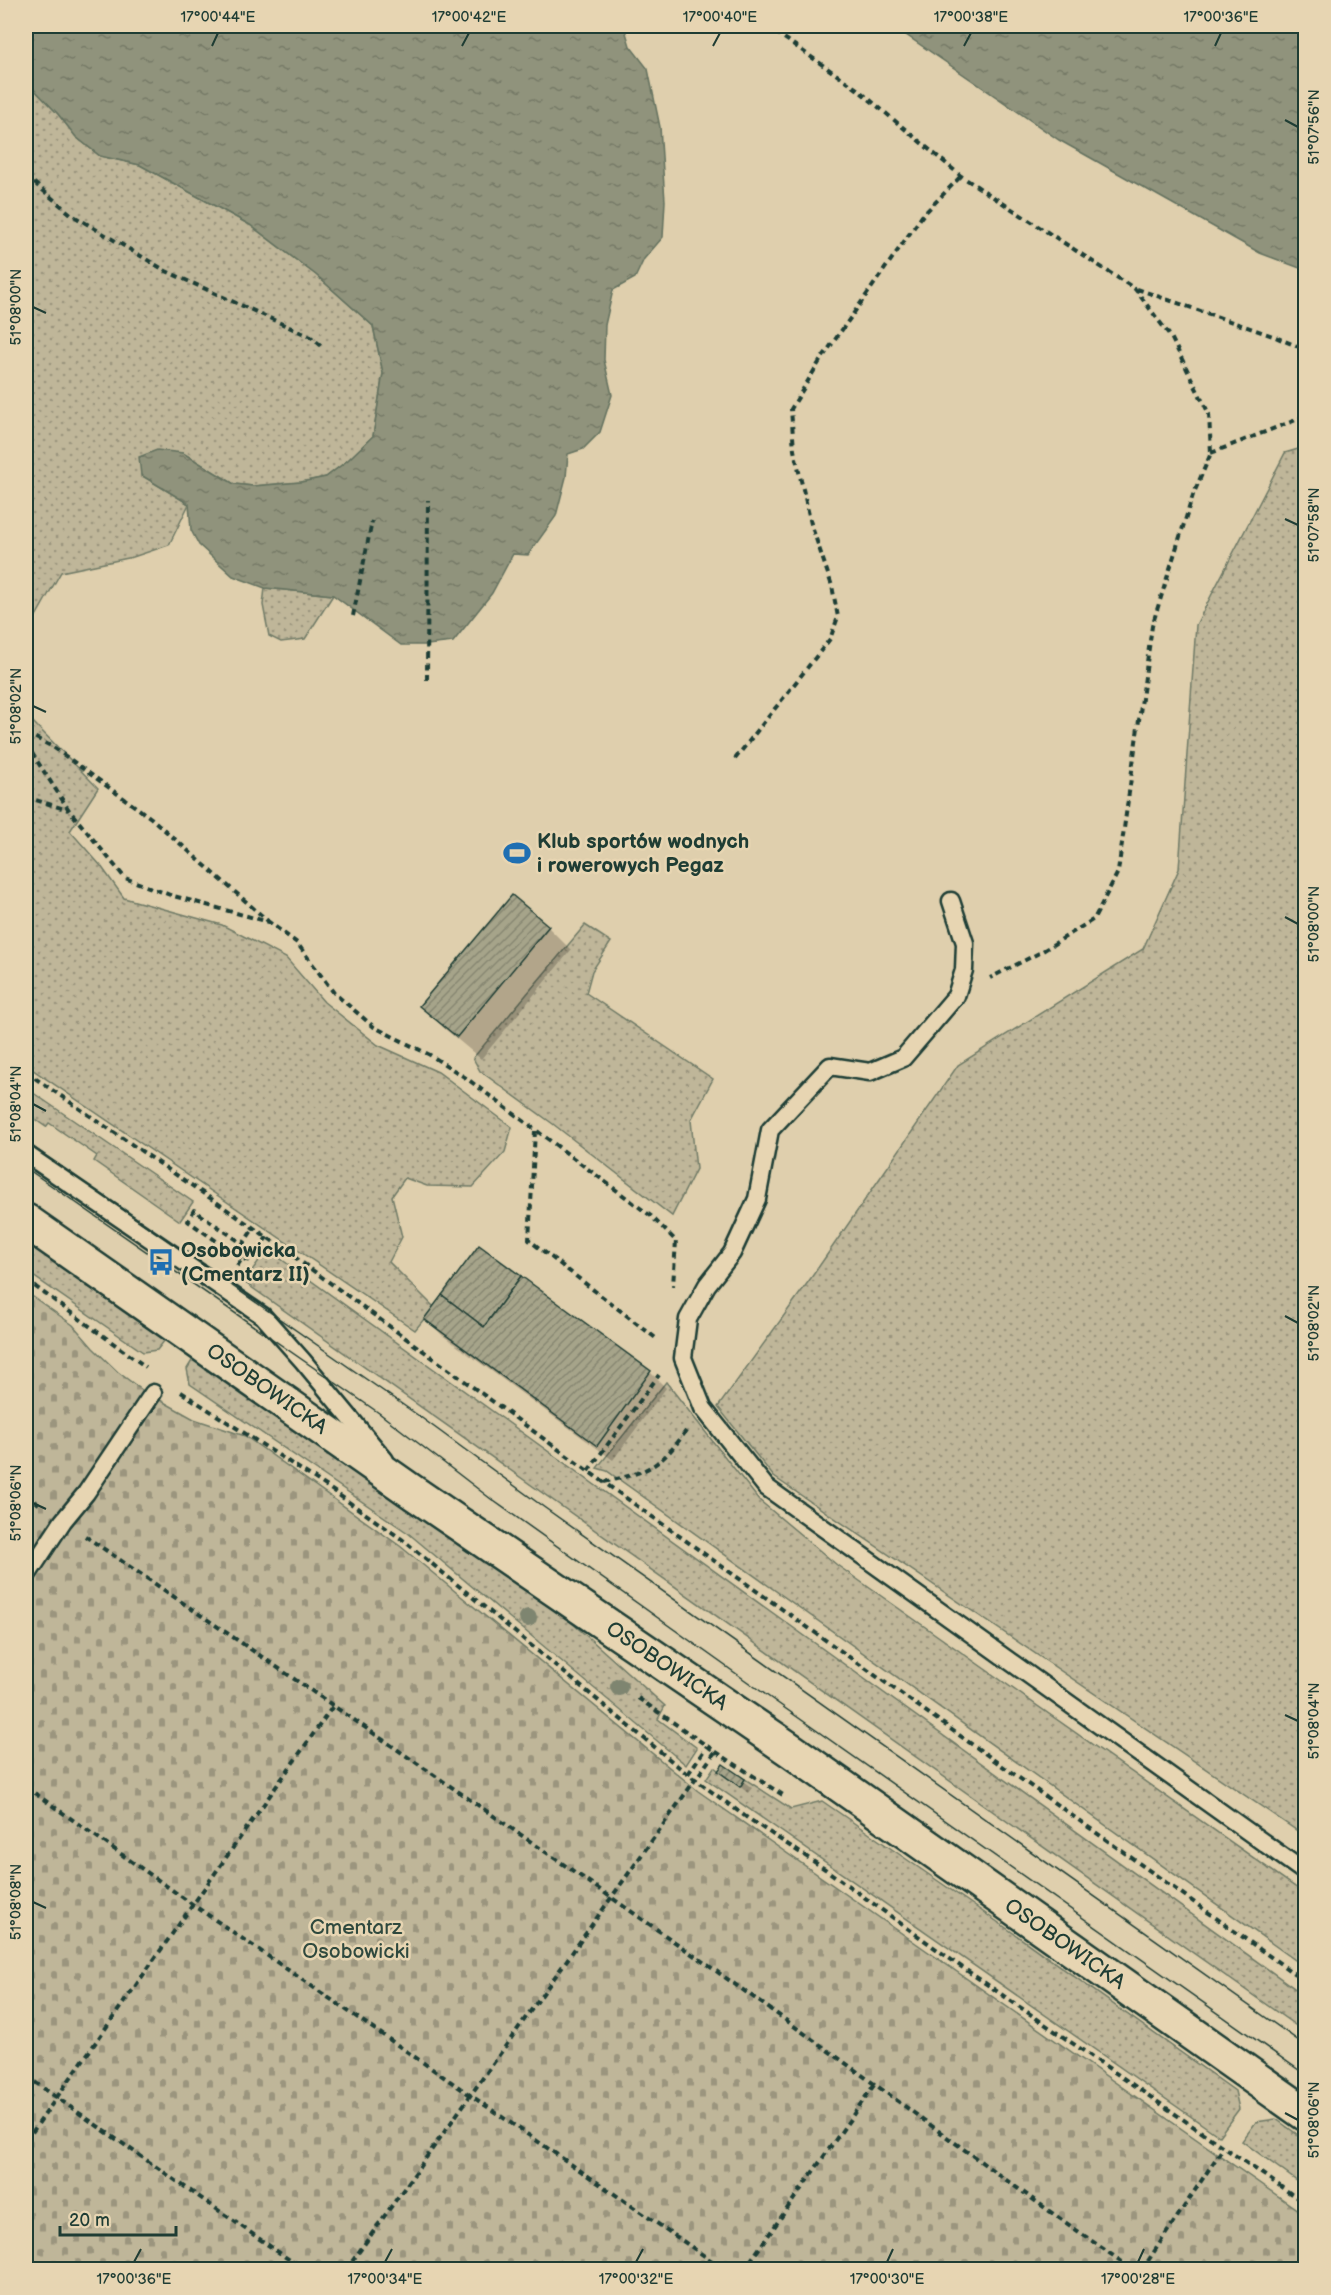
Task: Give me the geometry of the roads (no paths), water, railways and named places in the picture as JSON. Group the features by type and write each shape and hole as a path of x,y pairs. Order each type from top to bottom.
{"street":[{"name":"OSOBOWICKA","path":"26,1221 411,1491 792,1751 1305,2114"}],"lane":[{"path":"951,901 965,943 964,970 956,996 903,1058 870,1072 830,1066 770,1130 757,1199 732,1253 707,1285 688,1319 683,1358 703,1408 766,1487 1305,1873"},
{"path":"26,1154 263,1316 411,1491"},
{"path":"26,1577 153,1393"}],"water":[{"path":"26,26 624,26 630,46 648,69 660,127 665,201 663,237 644,259 635,278 613,290 605,325 604,360 612,395 600,432 583,449 568,454 566,477 556,516 528,555 513,554 492,593 453,642 401,645 333,595 265,588 233,576 199,545 191,530 189,504 141,475 139,457 157,450 183,453 234,484 253,486 301,482 326,477 373,436 383,373 373,326 316,275 250,225 140,165 100,156 76,137 58,114 26,81"},
{"path":"893,26 1305,26 1305,270 1260,253 1059,140"}],"tram line":[{"path":"26,1142 419,1416 545,1508 1306,2046"},
{"path":"26,1168 379,1413 491,1499 1306,2075"}],"place":[{"name":"Klub sportów wodnych i rowerowych Pegaz","path":"517,853"},
{"name":"Osobowicka (Cmentarz II)","path":"161,1262"}],"park label":[{"name":"Cmentarz Osobowicki","path":"356,1939"}]}
